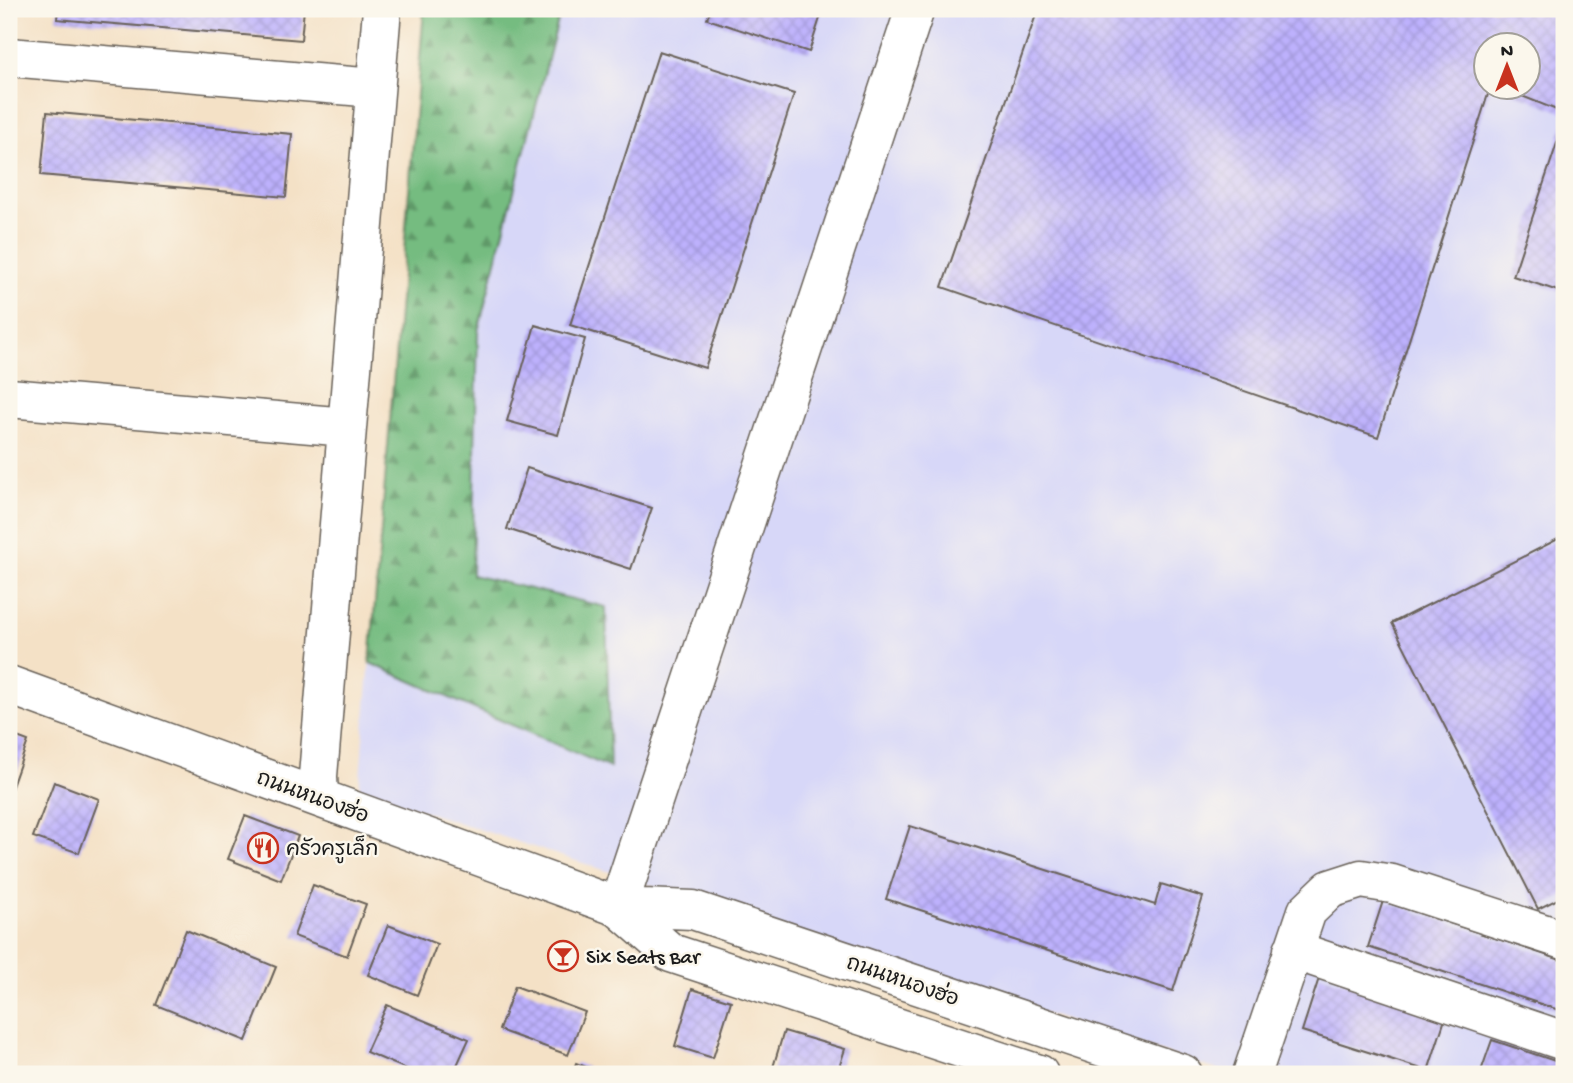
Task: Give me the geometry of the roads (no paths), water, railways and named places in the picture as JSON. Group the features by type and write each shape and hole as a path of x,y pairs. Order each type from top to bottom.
{"street":[{"path":"319,798 318,776 382,9"},
{"path":"618,908 915,9"},
{"path":"9,57 375,88"},
{"path":"9,398 347,427"},
{"name":"ถนนหนองฮ่อ","path":"9,685 618,908 693,910 1183,1074"},
{"path":"1252,1074 1307,911 1330,889 1360,879 1392,884 1562,937"},
{"name":"ถนนหนองฮ่อ","path":"618,908 671,953 1039,1074"},
{"path":"1293,950 1564,1041"}],"place":[{"name":"ครัวครูเล็ก","path":"263,848"},
{"name":"Six Seats Bar","path":"563,956"}]}
